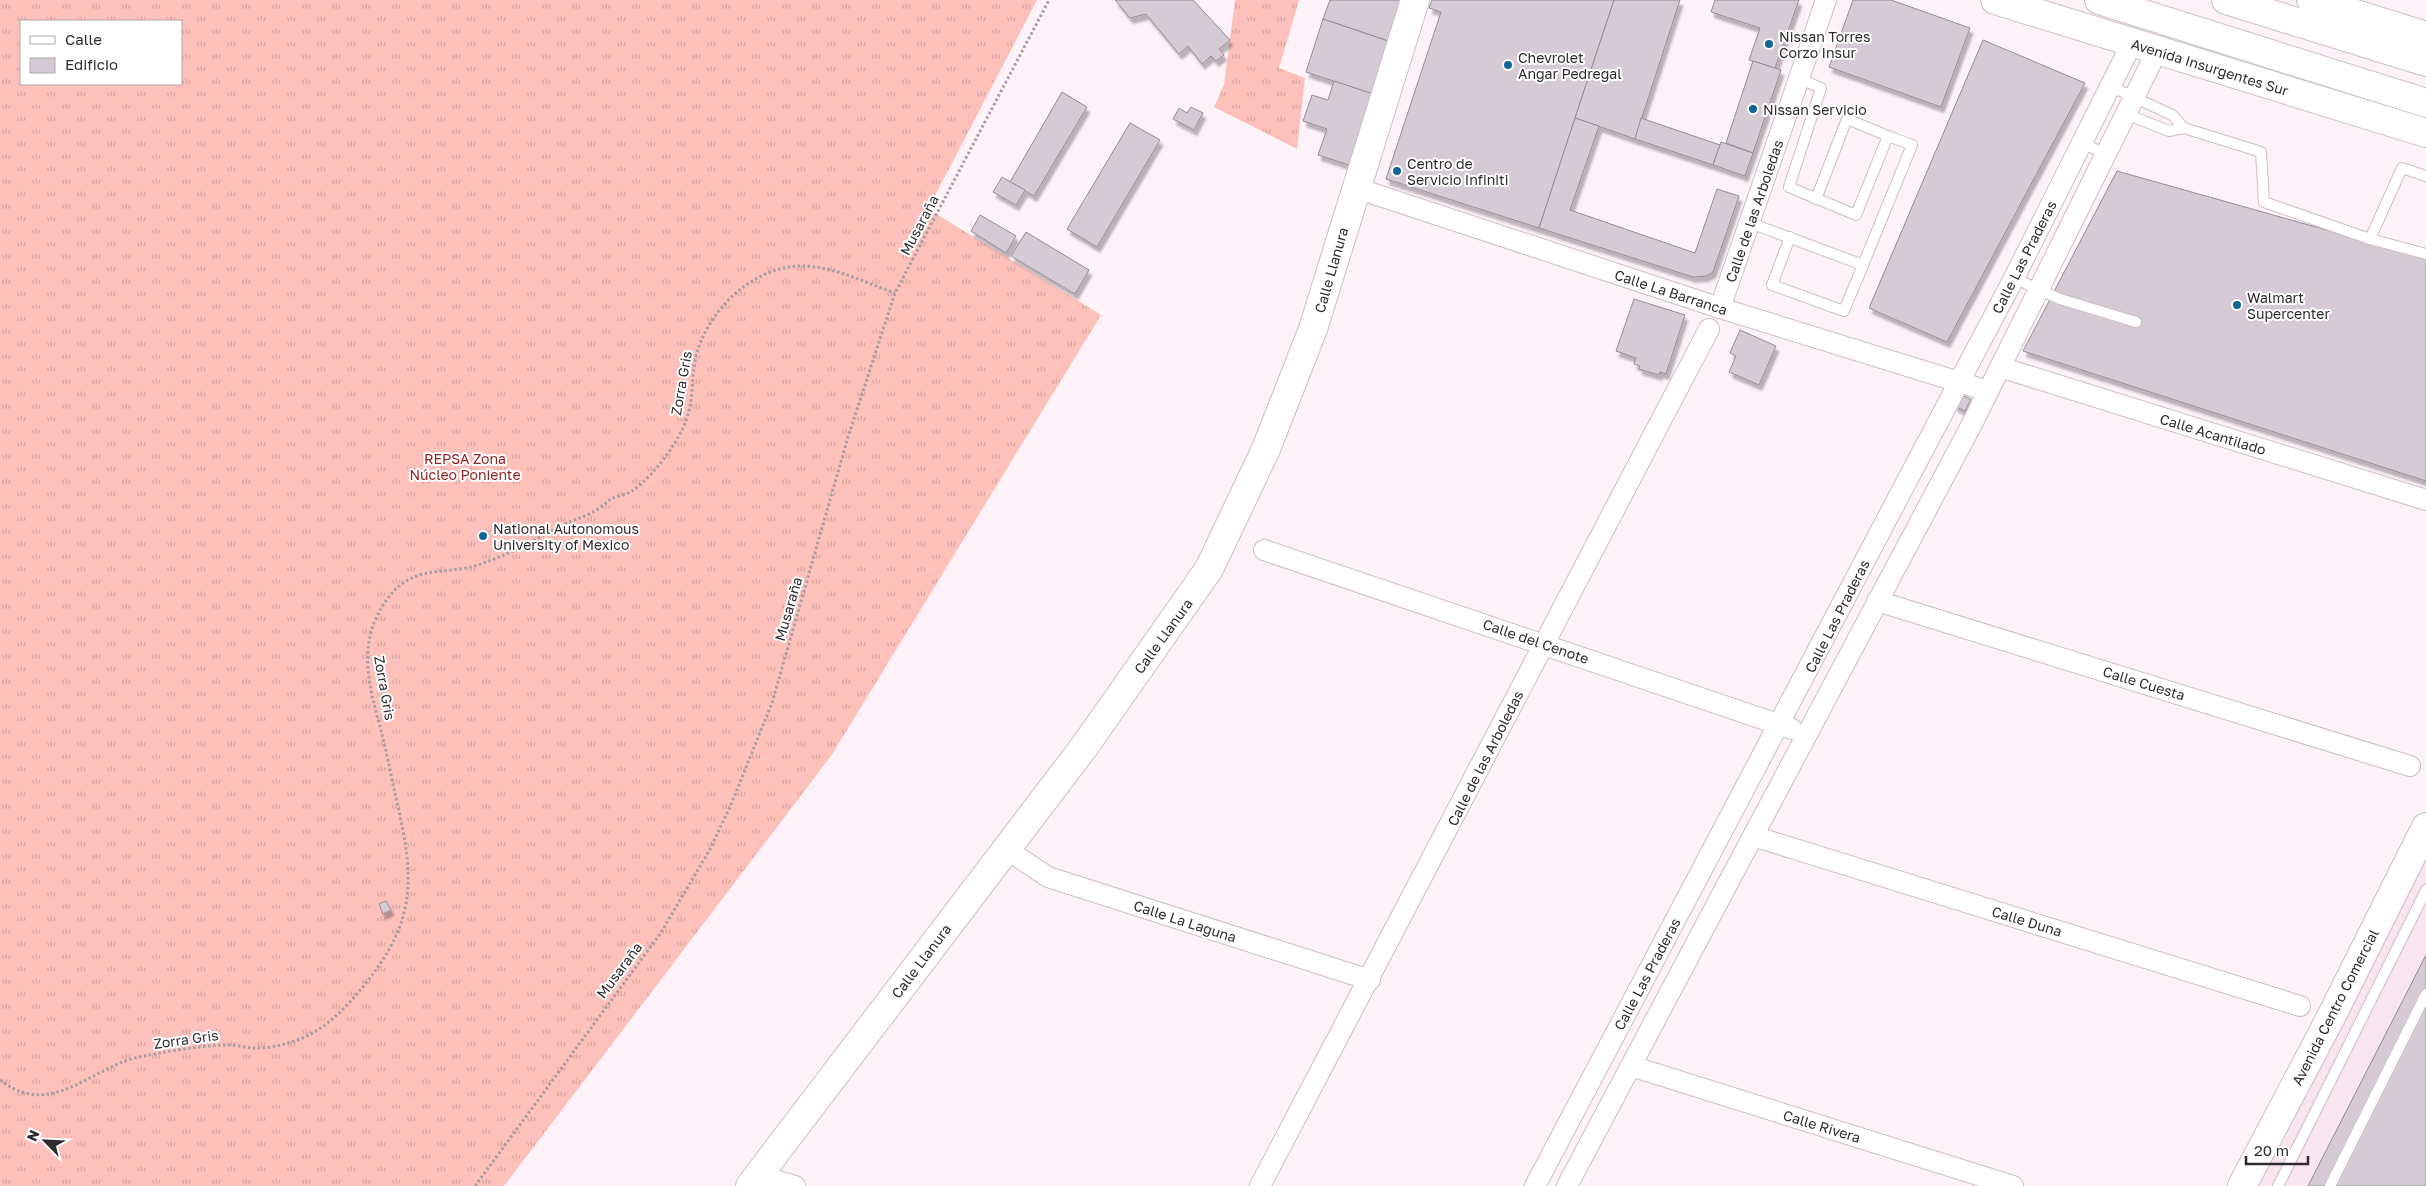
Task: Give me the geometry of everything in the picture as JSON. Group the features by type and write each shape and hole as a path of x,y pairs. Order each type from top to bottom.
{"street":[{"name":"Calle Llanura","path":"754,1180 1084,747 1182,610 1225,540 1292,386 1313,329 1415,0"},
{"name":"Calle de las Arboledas","path":"1720,308 1826,0"},
{"name":"Avenida Insurgentes Sur","path":"1995,0 2426,133"},
{"path":"2099,0 2426,103"},
{"path":"2226,0 2426,62"},
{"path":"2311,0 2353,8 2426,36"},
{"name":"Calle Las Praderas","path":"1535,1186 1780,725 2014,278 2110,86 2144,47"},
{"name":"Calle Las Praderas","path":"1567,1186 1988,392 2130,106 2144,47"},
{"name":"Calle La Barranca","path":"1356,188 1720,308 1988,392"},
{"name":"Calle de las Arboledas","path":"1260,1186 1370,980 1709,329"},
{"name":"Calle Acantilado","path":"2000,367 2426,500"},
{"name":"Calle del Cenote","path":"1264,550 1544,643 1807,734"},
{"name":"Calle Cuesta","path":"1877,601 2410,766"},
{"name":"Avenida Centro Comercial","path":"2242,1186 2331,1017 2426,827"},
{"name":"Calle Duna","path":"1753,836 2300,1006"},
{"name":"Calle La Laguna","path":"1006,848 1048,877 1370,980"},
{"name":"Calle Rivera","path":"1630,1066 2013,1186"},
{"path":"754,1180 795,1186"}],"lane":[{"path":"1800,79 1821,88 1789,188 1856,215 1888,136"},
{"path":"2110,86 2130,106 2169,131 2184,128 2261,152 2264,202 2370,239 2426,254"},
{"path":"2130,106 2172,115 2184,128"},
{"path":"1790,237 1772,285 1844,311 1912,145 1847,119 1816,199"},
{"path":"2082,143 2106,154"},
{"path":"2370,239 2402,168 2426,176"},
{"path":"1750,223 1864,265"},
{"path":"2014,278 2060,299 2136,322"},
{"path":"2278,1186 2426,890"},
{"path":"2330,1186 2426,994"}],"path":[{"name":"Musaraña","path":"476,1186 660,934 704,859 730,807 753,756 772,703 848,437 895,293 1049,0"},
{"name":"Zorra Gris","path":"0,1080 14,1090 24,1094 45,1094 65,1090 131,1058 228,1044 253,1048 274,1046 294,1042 313,1033 329,1022 356,995 390,949 397,935 406,904 409,869 405,834 375,708 366,659 369,636 384,602 408,579 438,571 468,567 499,558 595,511 610,500 631,492 658,465 678,439 691,404 697,352 721,306 748,285 779,268 804,266 839,273 895,293"}],"shaded area":[{"path":"2426,849 2426,1186 2255,1186"}],"green space":[{"name":"REPSA Zona Núcleo Poniente","path":"0,0 1037,0 928,209 1101,315 831,756 504,1186 0,1186"},
{"path":"1235,0 1299,0 1279,68 1305,78 1297,149 1214,107 1224,85"}],"building":[{"path":"1115,0 1193,0 1230,40 1219,49 1224,55 1216,61 1211,56 1202,64 1188,46 1179,54 1146,14 1130,18"},
{"path":"1330,0 1405,0 1391,42 1323,19"},
{"name":"Chevrolet Angar Pedregal","path":"1432,0 1614,0 1539,228 1386,179 1441,12 1429,8"},
{"path":"1614,0 1680,0 1635,139 1575,118"},
{"name":"Nissan Torres Corzo Insur","path":"1715,0 1799,0 1775,68 1749,60 1760,28 1711,12"},
{"path":"1853,0 1891,0 1970,28 1941,107 1829,67"},
{"path":"1323,19 1391,42 1373,94 1306,72"},
{"path":"1983,40 2085,83 1947,342 1869,308"},
{"name":"Nissan Servicio","path":"1753,61 1781,70 1753,153 1726,143"},
{"path":"1334,81 1373,94 1349,165 1318,155 1327,129 1303,121 1312,95 1328,100"},
{"path":"1062,92 1087,107 1034,196 1010,182"},
{"path":"1191,107 1203,113 1194,130 1173,119 1179,108 1187,113"},
{"path":"1575,118 1599,126 1570,210 1695,253 1717,189 1739,196 1713,272 1706,276 1693,277 1539,228"},
{"path":"1641,118 1720,145 1713,165 1635,139"},
{"path":"1130,123 1160,140 1097,247 1067,229"},
{"path":"1721,142 1753,153 1745,176 1713,165"},
{"name":"Walmart Supercenter","path":"2117,171 2426,258 2426,481 2023,351"},
{"path":"1002,177 1025,190 1016,205 993,192"},
{"path":"980,215 1016,236 1006,253 971,231"},
{"path":"1026,232 1089,270 1075,294 1011,256"},
{"path":"1634,299 1685,315 1666,374 1660,372 1659,375 1639,369 1640,366 1634,364 1636,358 1616,351"},
{"path":"1740,330 1776,346 1759,385 1729,372 1736,356 1730,353"},
{"path":"1959,394 1971,399 1965,411 1954,406"},
{"path":"386,901 391,910 383,914 379,904"},
{"path":"2426,955 2426,1186 2308,1186"}],"place":[{"name":"Nissan Torres Corzo Insur","path":"1769,44"},
{"name":"Chevrolet Angar Pedregal","path":"1508,65"},
{"name":"Nissan Servicio","path":"1753,109"},
{"name":"Centro de Servicio Infiniti","path":"1397,171"},
{"name":"Walmart Supercenter","path":"2237,305"},
{"name":"National Autonomous University of Mexico","path":"483,536"}]}
